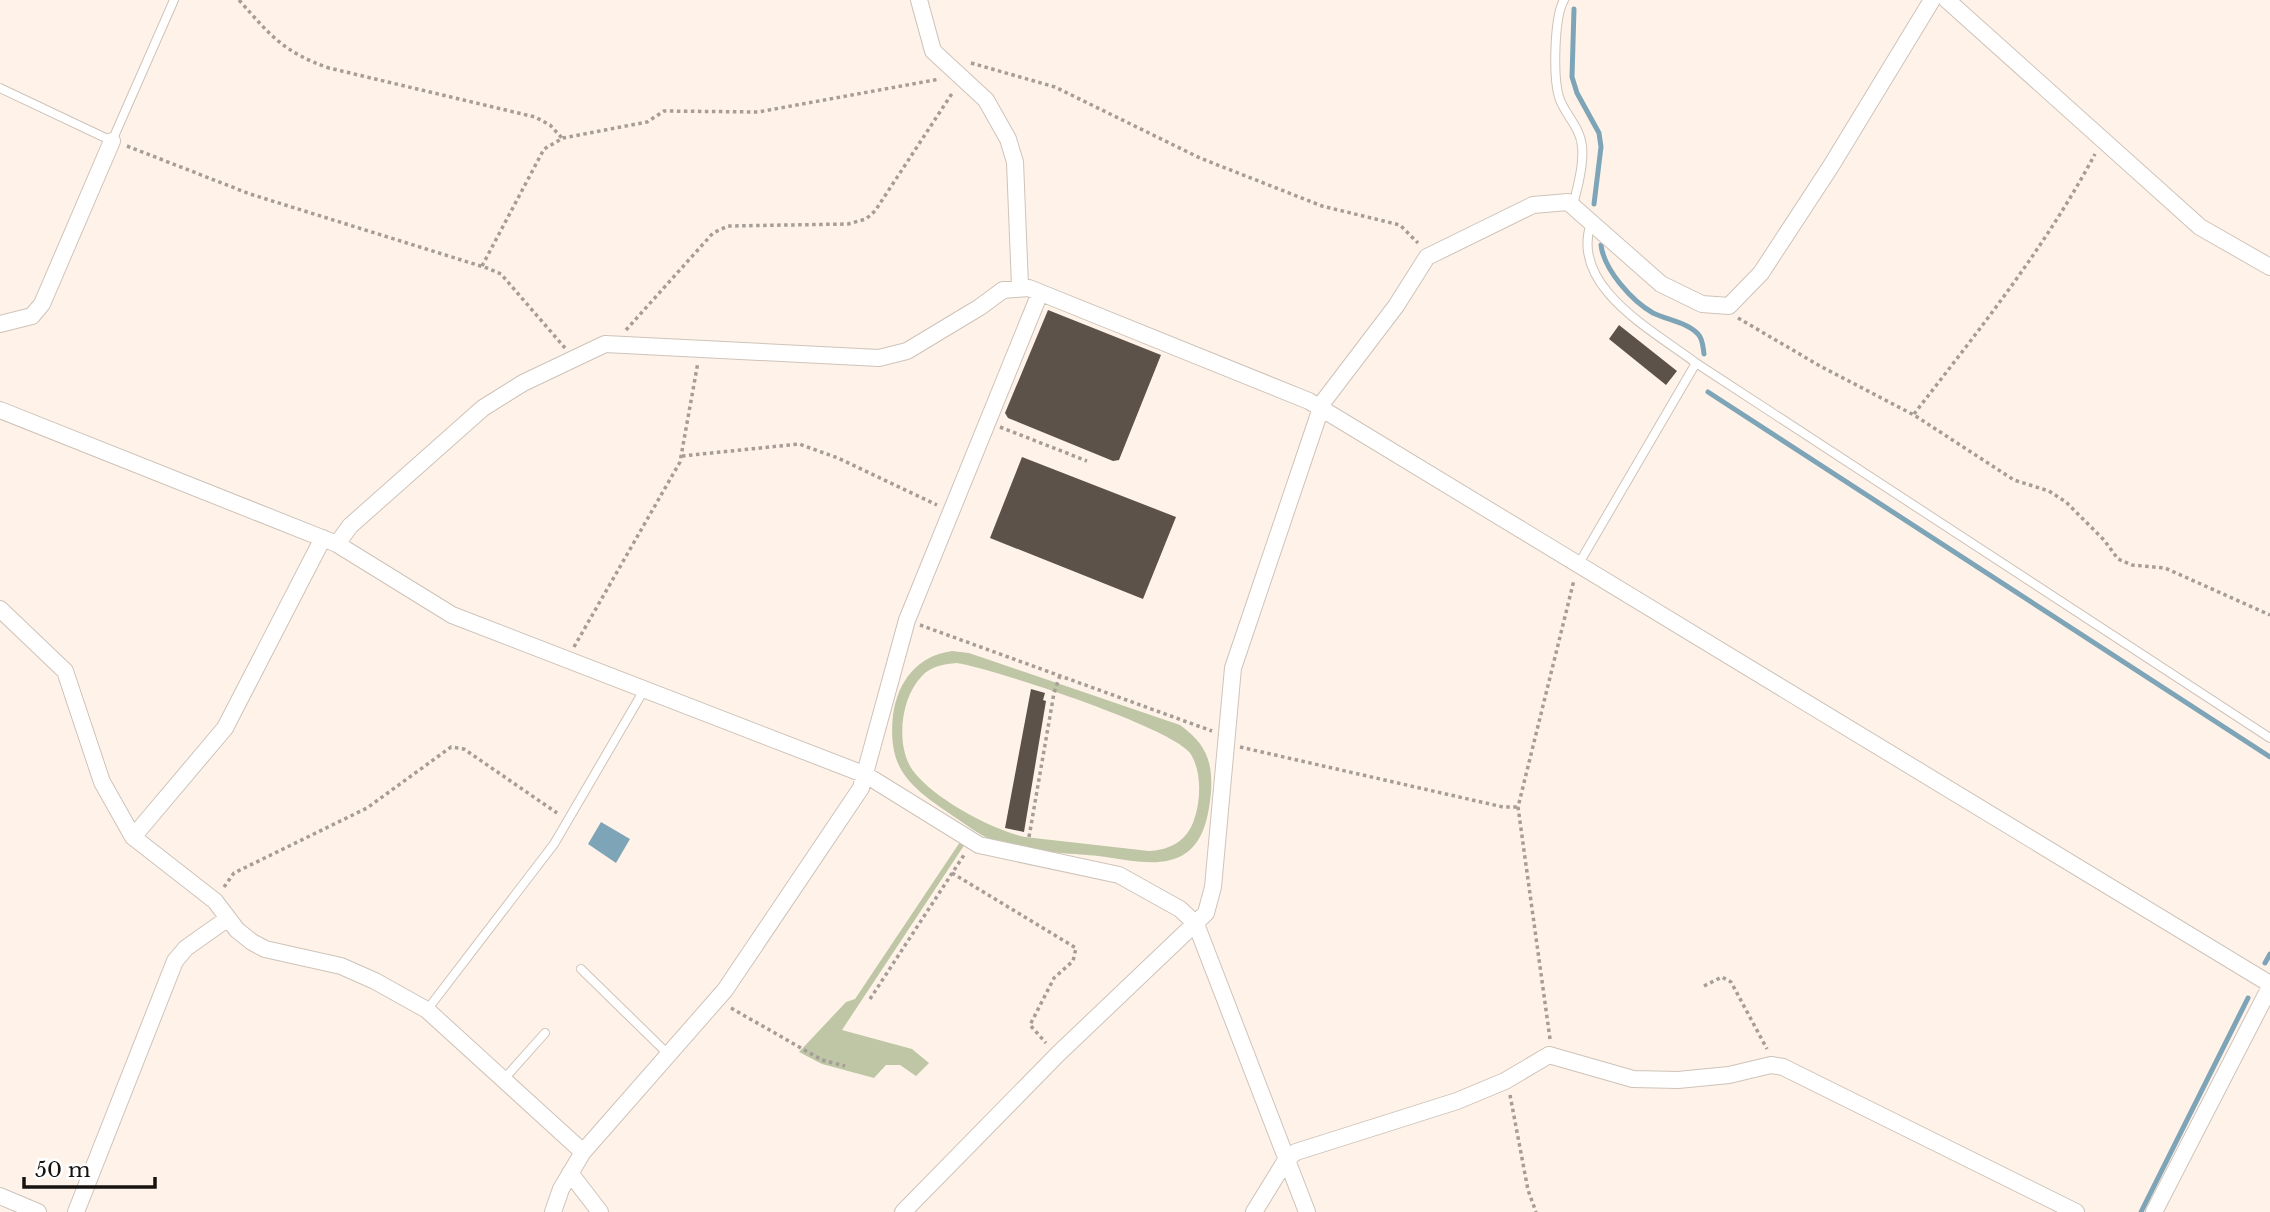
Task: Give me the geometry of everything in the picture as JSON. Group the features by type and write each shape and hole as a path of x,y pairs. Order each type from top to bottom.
{"street":[{"path":"919,0 933,51 951,71 986,100 1008,139 1015,162 1020,286"},
{"path":"902,1212 1058,1054 1206,913 1213,887 1228,695 1239,645 1320,408 1396,306 1427,257 1533,205 1558,201 1573,204 1661,284 1702,304 1729,306 1761,273 1831,166 1932,0"},
{"path":"1947,0 2200,227 2270,267"},
{"path":"0,324 32,316 42,304 112,141"},
{"path":"133,836 225,728 330,541 483,408 571,358 605,344 622,342 879,358 895,356 981,307 1003,290 1020,286 1309,401 2270,985 2154,1212"},
{"path":"553,1212 570,1173 583,1152 717,999 861,788 907,620 1040,293"},
{"path":"0,410 330,541 452,615 866,775 989,849 1082,865 1119,875 1180,909 1196,924 1307,1212"},
{"path":"0,609 65,671 102,782 133,836 215,901 227,919 252,942 265,948 341,967 375,981 427,1010 583,1152"},
{"path":"76,1212 175,961 186,948 227,919"},
{"path":"1254,1212 1286,1160 1296,1152 1415,1115 1505,1081 1549,1055 1633,1079 1690,1079 1777,1066 2076,1212"},
{"path":"570,1173 600,1212"},
{"path":"0,1196 38,1212"}],"lane":[{"path":"0,88 112,141 174,0"},
{"path":"1564,0 1559,15 1557,85 1563,105 1578,132 1582,151 1573,204"},
{"path":"1591,223 1585,251 1600,283 1623,306 1696,363 2270,738"},
{"path":"1578,565 1696,363"},
{"path":"427,1010 554,844 644,690"},
{"path":"582,969 670,1055"},
{"path":"503,1080 545,1033"}],"path":[{"path":"239,0 281,46 305,60 535,117 550,125 562,138"},
{"path":"482,266 544,149 562,138 647,122 664,111 758,112 806,106 864,91 939,79 962,64 972,63 1055,87 1200,158 1333,209 1400,225 1411,233 1427,257"},
{"path":"622,342 631,323 713,233 728,226 848,224 866,219 876,211 953,91 965,81"},
{"path":"1914,415 2010,292 2066,208 2102,139"},
{"path":"112,141 250,194 501,274 558,338 571,358"},
{"path":"1729,306 1738,318 1820,366 1914,415 2014,480 2049,491 2066,502 2104,540 2118,559 2132,565 2165,568 2270,615"},
{"path":"568,661 682,456 699,346"},
{"path":"989,422 1087,461"},
{"path":"682,456 799,444 838,458 951,512"},
{"path":"1549,1055 1549,1019 1522,855 1518,807 1578,565"},
{"path":"907,620 1201,726 1239,747 1503,807 1518,807"},
{"path":"1029,837 1054,693 1060,675"},
{"path":"215,901 234,873 367,808 451,747 464,749 568,820"},
{"path":"870,999 973,841"},
{"path":"952,873 1076,948 1073,961 1054,978 1030,1025 1058,1054"},
{"path":"1704,986 1721,976 1731,982 1777,1066"},
{"path":"717,999 804,1051 822,1060 845,1066"},
{"path":"1505,1081 1528,1190 1536,1212"}],"green space":[{"path":"952,651 969,653 1180,725 1196,739 1206,753 1211,771 1209,809 1198,841 1186,853 1176,858 1155,862 1033,850 992,840 938,806 905,776 898,764 892,734 893,715 899,691 905,681 919,664","holes":["957,663 1042,687 1118,715 1176,742 1190,753 1197,768 1199,795 1196,812 1187,834 1171,846 1149,851 1025,837 997,828 936,793 914,772 904,750 903,723 909,697 922,676 934,668"]},
{"path":"960,842 965,844 842,1030 912,1049 929,1063 916,1076 900,1065 886,1065 874,1078 822,1064 799,1052 846,1002 855,999"}],"water":[{"path":"601,822 630,839 616,863 588,844"}],"building":[{"path":"1048,310 1161,355 1119,460 1113,461 1008,418 1005,413"},
{"path":"1619,325 1677,371 1666,385 1609,339"},
{"path":"1022,457 1176,517 1143,599 990,538"},
{"path":"1031,689 1045,693 1043,700 1046,701 1024,832 1005,828"}],"waterway":[{"path":"1574,9 1572,77 1577,93 1599,133 1601,147 1594,204"},
{"path":"1601,245 1607,264 1628,293 1653,313 1683,324 1698,334 1704,354"},
{"path":"1708,392 2270,757"},
{"path":"2265,963 2270,954"},
{"path":"2141,1212 2248,998"}]}
